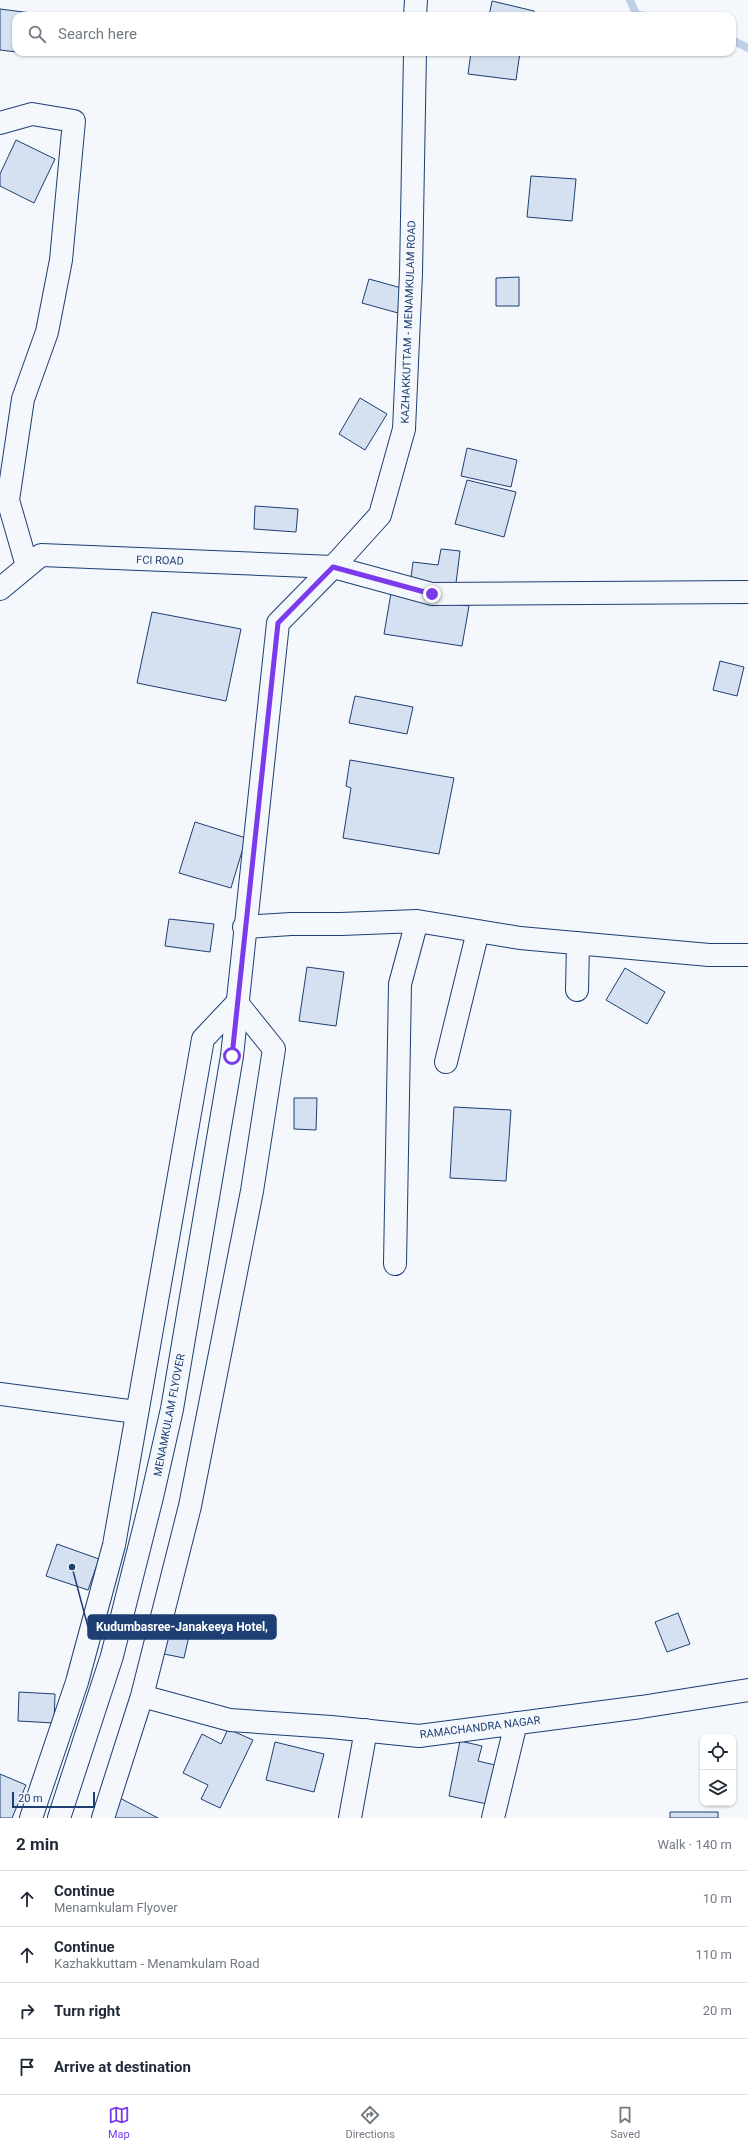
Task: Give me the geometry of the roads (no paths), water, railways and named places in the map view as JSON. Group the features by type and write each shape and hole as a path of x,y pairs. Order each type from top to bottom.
{"street":[{"path":"415,12 416,0"},
{"name":"KAZHAKKUTTAM - MENAMKULAM ROAD","path":"237,1003 244,927 260,802 278,623 333,567 380,515 404,429 411,274 415,56"},
{"path":"0,123 32,114 74,122 61,260 47,332 23,399 8,500 27,566"},
{"name":"FCI ROAD","path":"0,590 41,554 333,567 432,594 748,592"},
{"path":"244,927 291,924 417,921 520,938 709,955 748,955"},
{"path":"395,1264 400,984 417,921"},
{"path":"446,1062 478,931"},
{"path":"577,990 578,943"},
{"path":"31,1818 77,1682 114,1546 136,1412 203,1039 237,1003 274,1049 252,1191 190,1506 142,1696 103,1818"},
{"name":"MENAMKULAM FLYOVER","path":"59,1818 112,1656 152,1497 172,1409 232,1056 237,1003"},
{"path":"0,1394 136,1412"},
{"name":"RAMACHANDRA NAGAR","path":"142,1696 230,1720 366,1730 418,1736 748,1690"},
{"path":"493,1818 516,1723"},
{"path":"350,1818 366,1730"}],"waterway":[{"path":"630,0 635,12"},
{"path":"736,42 748,48"}],"place":[{"name":"Kudumbasree-Janakeeya Hotel,","path":"72,1567"}]}
